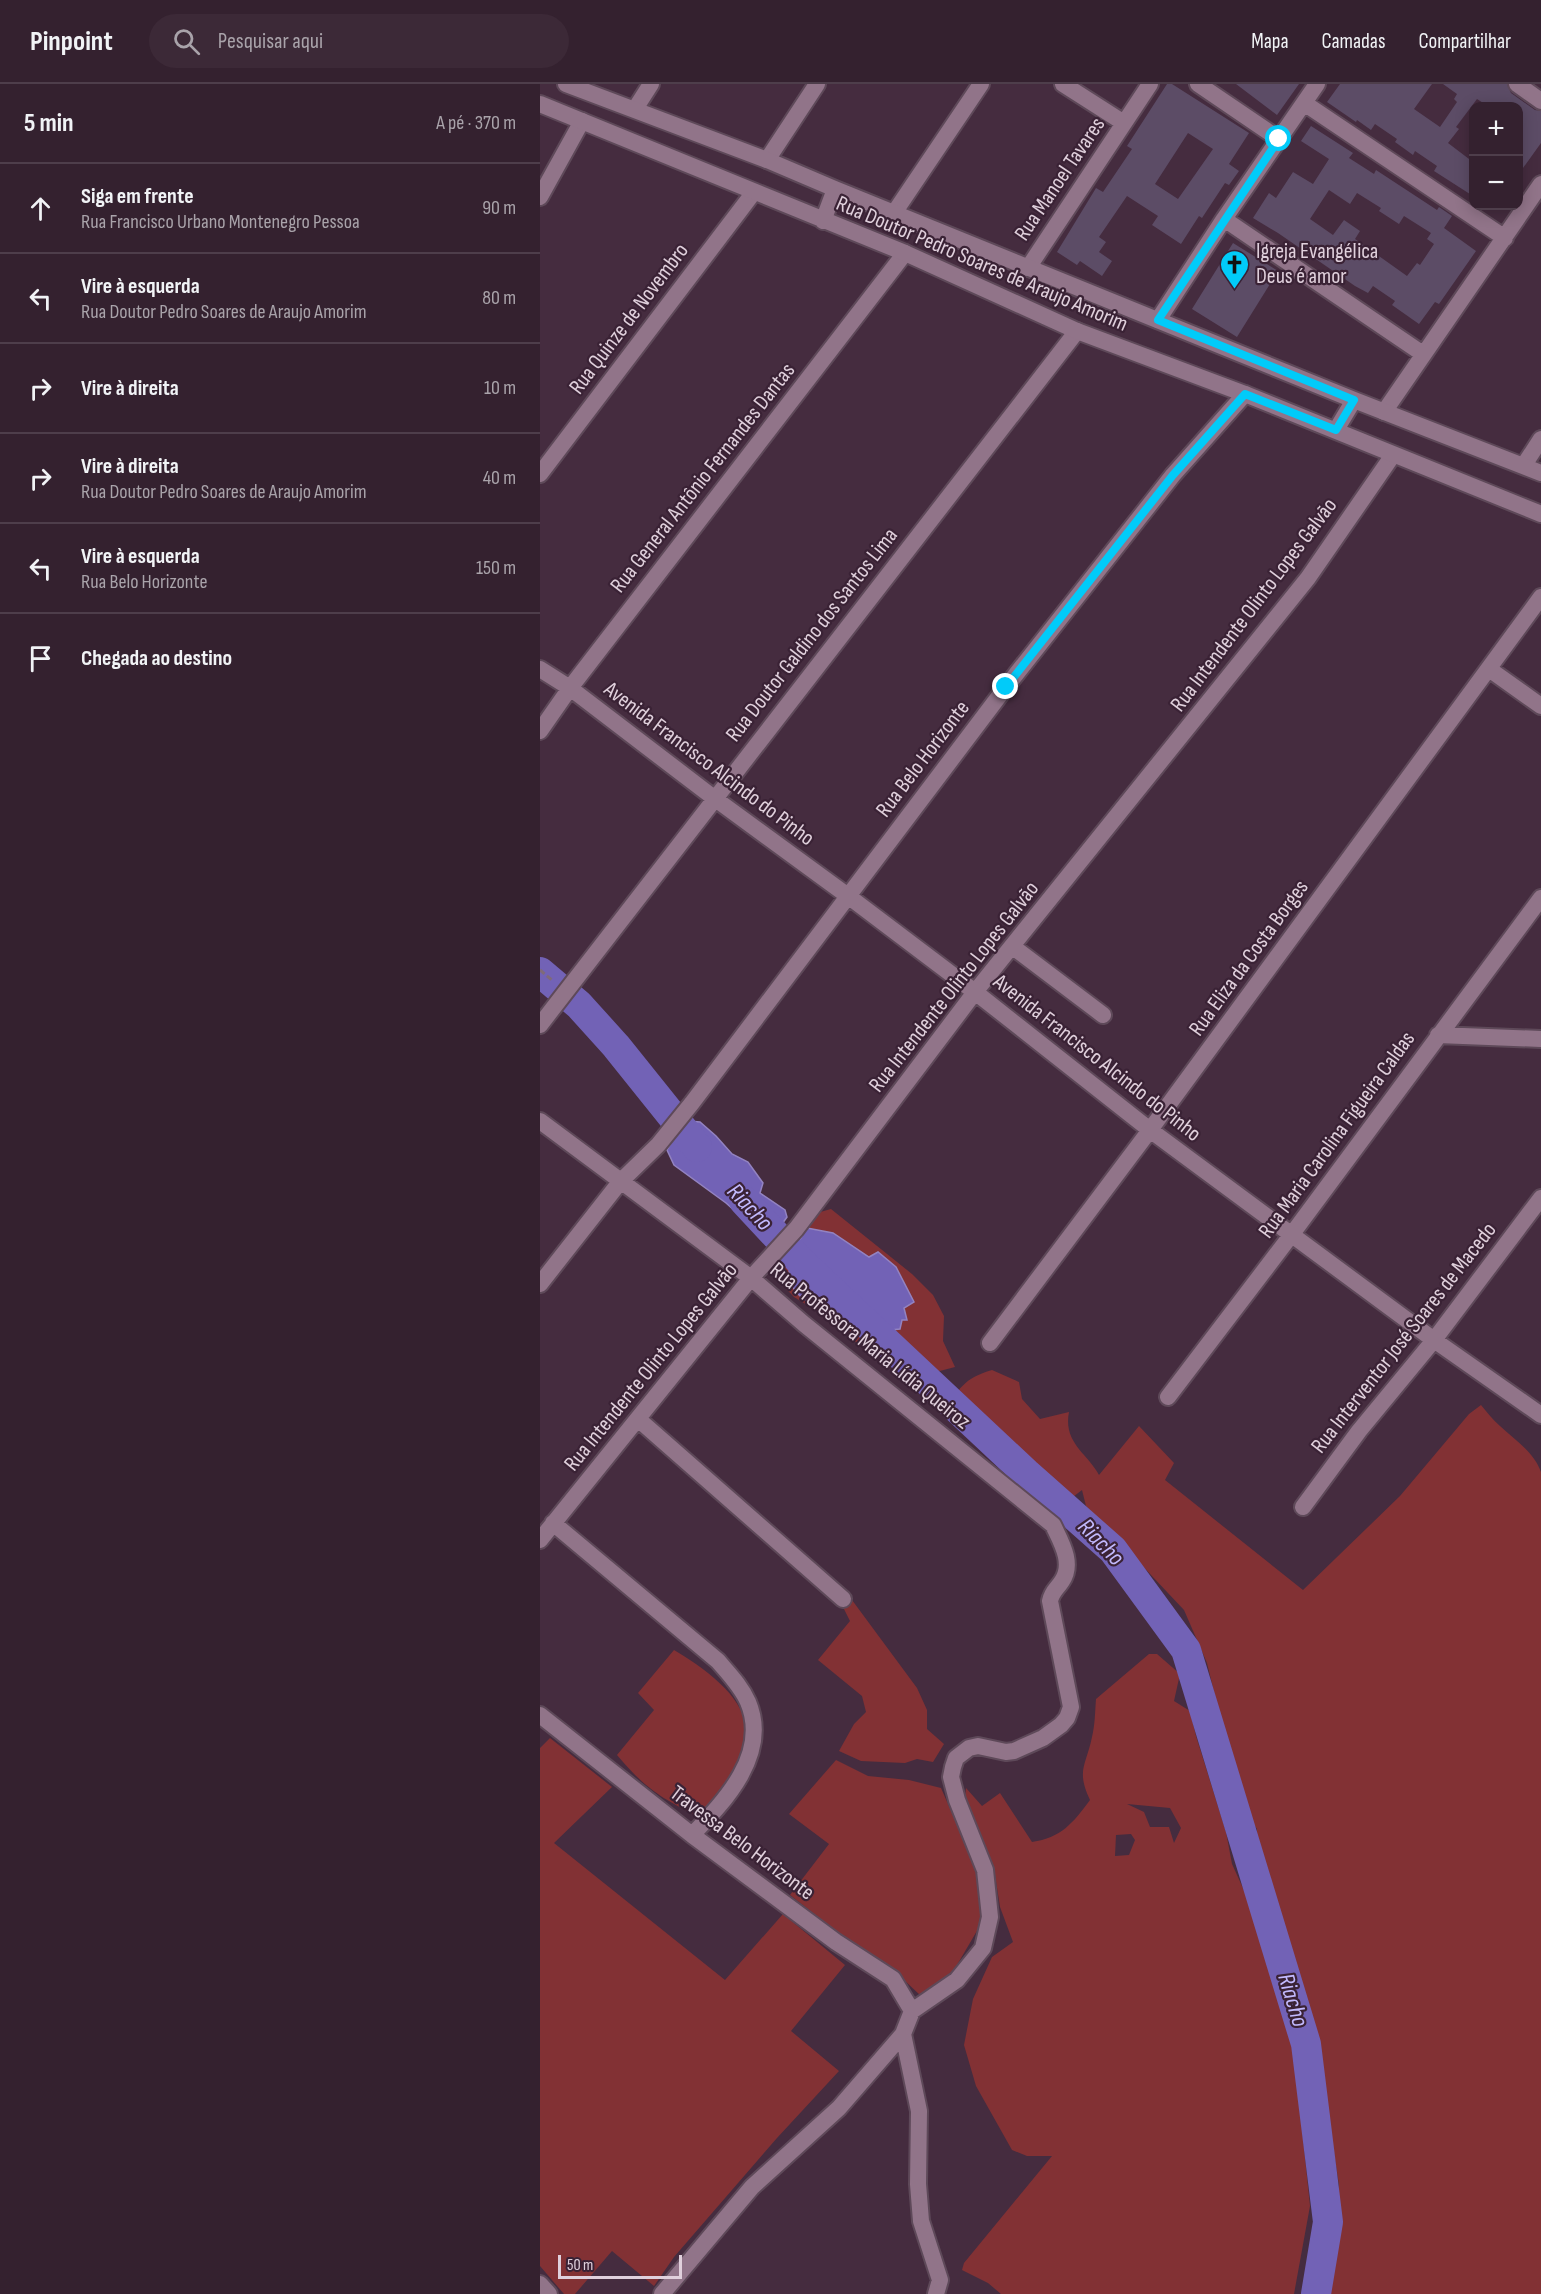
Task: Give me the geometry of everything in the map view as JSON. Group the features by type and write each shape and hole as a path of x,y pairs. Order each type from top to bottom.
{"street":[{"name":"Rua Doutor Pedro Soares de Araujo Amorim","path":"566,84 767,160 1354,400 1541,473"},
{"path":"635,109 651,84"},
{"path":"767,160 817,84"},
{"path":"894,213 981,84"},
{"path":"1063,84 1124,123"},
{"name":"Rua Manoel Tavares","path":"1028,268 1150,84"},
{"path":"1198,84 1279,139"},
{"path":"1158,320 1317,84"},
{"path":"1516,84 1541,101"},
{"path":"1304,103 1505,238"},
{"name":"Rua Doutor Pedro Soares de Araujo Amorim","path":"540,104 905,253 1077,330 1336,430 1541,514"},
{"path":"540,197 582,121"},
{"path":"1384,412 1541,184"},
{"path":"823,221 835,189"},
{"name":"Rua Quinze de Novembro","path":"540,474 754,192"},
{"path":"1224,219 1424,354"},
{"name":"Rua General Antônio Fernandes Dantas","path":"540,731 570,688 905,253"},
{"name":"Rua Doutor Galdino dos Santos Lima","path":"540,1025 1077,330"},
{"name":"Rua Belo Horizonte","path":"620,1182 658,1145 692,1103 1006,687 1173,475 1245,394"},
{"path":"1336,430 1354,400"},
{"path":"1524,465 1541,439"},
{"name":"Rua Intendente Olinto Lopes Galvão","path":"540,1540 751,1278 796,1229 975,992 1308,578 1393,455"},
{"name":"Rua Eliza da Costa Borges","path":"990,1343 1150,1130 1541,597"},
{"name":"Avenida Francisco Alcindo do Pinho","path":"540,669 570,688 714,798 848,896 975,992 1150,1130 1434,1340 1541,1415"},
{"path":"1489,669 1541,706"},
{"name":"Rua Maria Carolina Figueira Caldas","path":"1168,1397 1541,898"},
{"path":"1013,947 1103,1015"},
{"path":"1438,1035 1541,1040"},
{"name":"Rua Professora Maria Lídia Queiroz","path":"540,1120 751,1278 804,1324 1053,1525 1064,1548 1065,1572 1062,1582 1052,1593 1050,1601 1070,1712 1061,1725 1022,1748 1006,1752 978,1746 963,1751 956,1758 951,1777 957,1800 985,1870 990,1917 983,1948 957,1980 912,2011"},
{"path":"540,1284 620,1182"},
{"name":"Rua Interventor José Soares de Macedo","path":"1303,1507 1359,1431 1434,1340 1541,1198"},
{"path":"638,1419 843,1599"},
{"path":"553,1523 718,1661 748,1702 753,1722 753,1744 746,1763 737,1783 692,1835"},
{"name":"Travessa Belo Horizonte","path":"540,1715 692,1835 836,1942 893,1979 912,2011"},
{"path":"662,2294 752,2187 839,2108 903,2034 912,2011"},
{"path":"903,2034 919,2111 918,2184 921,2221 939,2280 936,2294"},
{"path":"540,2284 549,2294"}],"shaded area":[{"path":"831,1209 912,1274 933,1295 944,1316 943,1341 955,1367 936,1372 912,1352 873,1354 859,1345 835,1322 794,1297 772,1274 779,1259 813,1214"},
{"path":"992,1370 1019,1382 1022,1399 1040,1419 1069,1412 1069,1432 1077,1447 1099,1475 1139,1426 1174,1463 1165,1480 1303,1590 1400,1496 1469,1414 1481,1405 1497,1424 1534,1458 1541,1472 1541,2294 1329,2294 1335,2255 1339,2185 1325,2095 1305,2002 1255,1852 1257,1829 1247,1815 1231,1762 1207,1663 1184,1610 1086,1506 1082,1490 1056,1510 944,1414 953,1398 968,1381"},
{"path":"852,1600 917,1688 927,1710 927,1729 944,1744 933,1762 917,1759 905,1763 861,1761 839,1751 854,1724 866,1712 862,1696 818,1660 850,1621 843,1607"},
{"path":"674,1650 708,1673 730,1693 744,1717 747,1730 745,1746 732,1778 717,1799 698,1816 653,1791 617,1755 654,1710 638,1693"},
{"path":"1149,1654 1157,1654 1180,1674 1174,1701 1190,1711 1226,1832 1232,1864 1252,1908 1293,2041 1310,2206 1294,2294 1001,2294 988,2283 962,2270 964,2263 1052,2156 1027,2156 1012,2150 976,2086 964,2045 973,1999 992,1957 1013,1942 1000,1907 995,1875 965,1798 966,1788 982,1806 1000,1793 1032,1842 1059,1833 1078,1816 1090,1800 1083,1775 1093,1732 1096,1699","holes":["1127,1804 1170,1808 1181,1828 1174,1843 1169,1827 1150,1827 1144,1812","1131,1834 1135,1840 1129,1855 1115,1856 1116,1835"]},
{"path":"550,1738 612,1787 554,1843 725,1980 783,1914 845,1965 791,2031 839,2071 777,2138 674,2257 654,2286 612,2251 575,2294 564,2294 540,2266 540,1748"},
{"path":"836,1760 868,1776 909,1780 941,1788 980,1877 981,1924 957,1965 943,1982 920,1995 890,1967 863,1952 790,1895 829,1844 789,1814"}],"water":[{"path":"688,1121 700,1122 732,1154 748,1162 763,1183 760,1193 785,1210 787,1217 780,1227 769,1233 755,1229 726,1203 674,1165 667,1150 677,1132"},
{"path":"807,1228 833,1233 869,1257 878,1252 896,1267 914,1302 904,1308 907,1320 902,1320 900,1329 880,1331 854,1322 847,1315 842,1320 824,1313 798,1294 792,1286 789,1269 794,1252"}],"building":[{"path":"1167,84 1172,84 1249,133 1229,164 1239,171 1229,185 1225,183 1202,218 1199,216 1181,244 1152,225 1158,216 1127,196 1099,237 1106,242 1099,252 1112,261 1102,276 1080,261 1077,265 1057,252 1096,188 1103,192 1132,149 1127,146","holes":["1188,133 1213,149 1178,199 1155,184"]},
{"path":"1236,84 1299,84 1277,115"},
{"path":"1340,84 1432,84 1414,109 1440,127 1457,102 1454,99 1457,94 1443,84 1507,84 1511,93 1535,110 1541,111 1541,143 1523,168 1523,102 1482,102 1477,99 1475,102 1469,102 1469,110 1456,127 1459,129 1448,143 1469,159 1469,193 1434,171 1437,166 1415,151 1413,155 1395,142 1397,139 1375,124 1371,130 1327,102"},
{"path":"1311,126 1353,153 1349,158 1374,174 1376,170 1437,210 1439,207 1452,216 1444,228 1476,251 1439,304 1435,302 1419,324 1392,305 1395,301 1373,286 1368,293 1355,286 1253,218 1269,193 1276,198 1293,172 1313,184 1329,159 1301,141","holes":["1329,190 1350,204 1357,193 1381,208 1379,211 1399,224 1404,216 1431,233 1427,239 1434,244 1420,265 1417,263 1407,276 1355,239 1360,231 1344,220 1333,235 1310,219"]},
{"name":"Igreja Evangélica Deus é amor","path":"1233,243 1278,271 1237,337 1192,309"}],"waterway":[{"name":"Riacho","path":"540,972 579,1005 616,1046 697,1147"},
{"name":"Riacho","path":"744,1201 800,1261 1026,1473 1113,1550 1186,1650 1306,2044 1328,2222 1316,2294"}],"place":[{"name":"Igreja Evangélica Deus é amor","path":"1235,290"}],"route":[{"path":"1006,687 1173,475 1245,394 1336,430 1354,400 1158,320 1279,139"}]}
